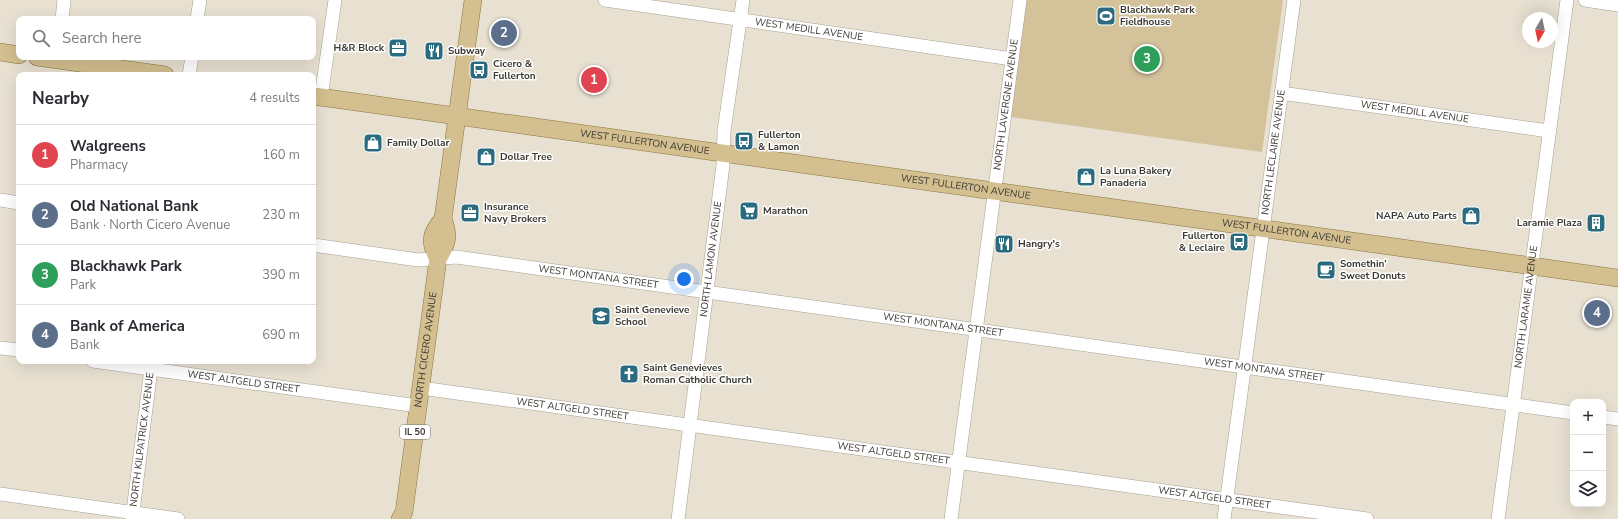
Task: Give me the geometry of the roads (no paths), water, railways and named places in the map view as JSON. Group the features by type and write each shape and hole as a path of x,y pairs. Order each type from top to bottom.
{"main road":[{"name":"NORTH CICERO AVENUE","path":"403,517 438,259 432,247 434,229 443,219 473,0"},
{"path":"0,52 16,54"},
{"path":"69,60 146,72"},
{"name":"WEST FULLERTON AVENUE","path":"317,96 1618,278"}],"street":[{"path":"62,16 64,0"},
{"path":"197,16 200,0"},
{"path":"317,96 335,0"},
{"name":"WEST MEDILL AVENUE","path":"605,0 1012,60"},
{"name":"NORTH LAMON AVENUE","path":"678,519 724,153 724,131 743,0"},
{"name":"NORTH LAVERGNE AVENUE","path":"951,519 1020,0"},
{"name":"NORTH LECLAIRE AVENUE","path":"1224,519 1262,228 1294,0"},
{"name":"NORTH LARAMIE AVENUE","path":"1498,519 1567,0"},
{"path":"1585,0 1618,5"},
{"path":"190,72 192,60"},
{"name":"WEST MEDILL AVENUE","path":"1281,93 1549,132"},
{"path":"0,200 16,203"},
{"name":"WEST MONTANA STREET","path":"316,245 418,260 456,257 1570,413"},
{"path":"0,348 16,350"},
{"name":"WEST ALTGELD STREET","path":"137,364 418,406"},
{"name":"NORTH KILPATRICK AVENUE","path":"132,516 152,365"},
{"name":"WEST ALTGELD STREET","path":"420,388 1367,519"},
{"path":"1606,417 1618,419"},
{"path":"0,494 132,516 178,519"}],"place":[{"name":"Blackhawk Park Fieldhouse","path":"1106,16"},
{"name":"Old National Bank","path":"504,33"},
{"name":"H&R Block","path":"398,48"},
{"name":"Subway","path":"434,51"},
{"name":"Blackhawk Park","path":"1147,59"},
{"name":"Cicero & Fullerton","path":"479,70"},
{"name":"Walgreens","path":"594,80"},
{"name":"Fullerton & Lamon","path":"744,141"},
{"name":"Family Dollar","path":"373,143"},
{"name":"Dollar Tree","path":"486,157"},
{"name":"La Luna Bakery Panaderia","path":"1086,177"},
{"name":"Marathon","path":"749,211"},
{"name":"Insurance Navy Brokers","path":"470,213"},
{"name":"NAPA Auto Parts","path":"1471,216"},
{"name":"Laramie Plaza","path":"1596,223"},
{"name":"Fullerton & Leclaire","path":"1239,242"},
{"name":"Hangry's","path":"1004,244"},
{"name":"Somethin’ Sweet Donuts","path":"1326,270"},
{"name":"Bank of America","path":"1597,313"},
{"name":"Saint Genevieve School","path":"601,316"},
{"name":"Saint Genevieves Roman Catholic Church","path":"629,374"}]}
